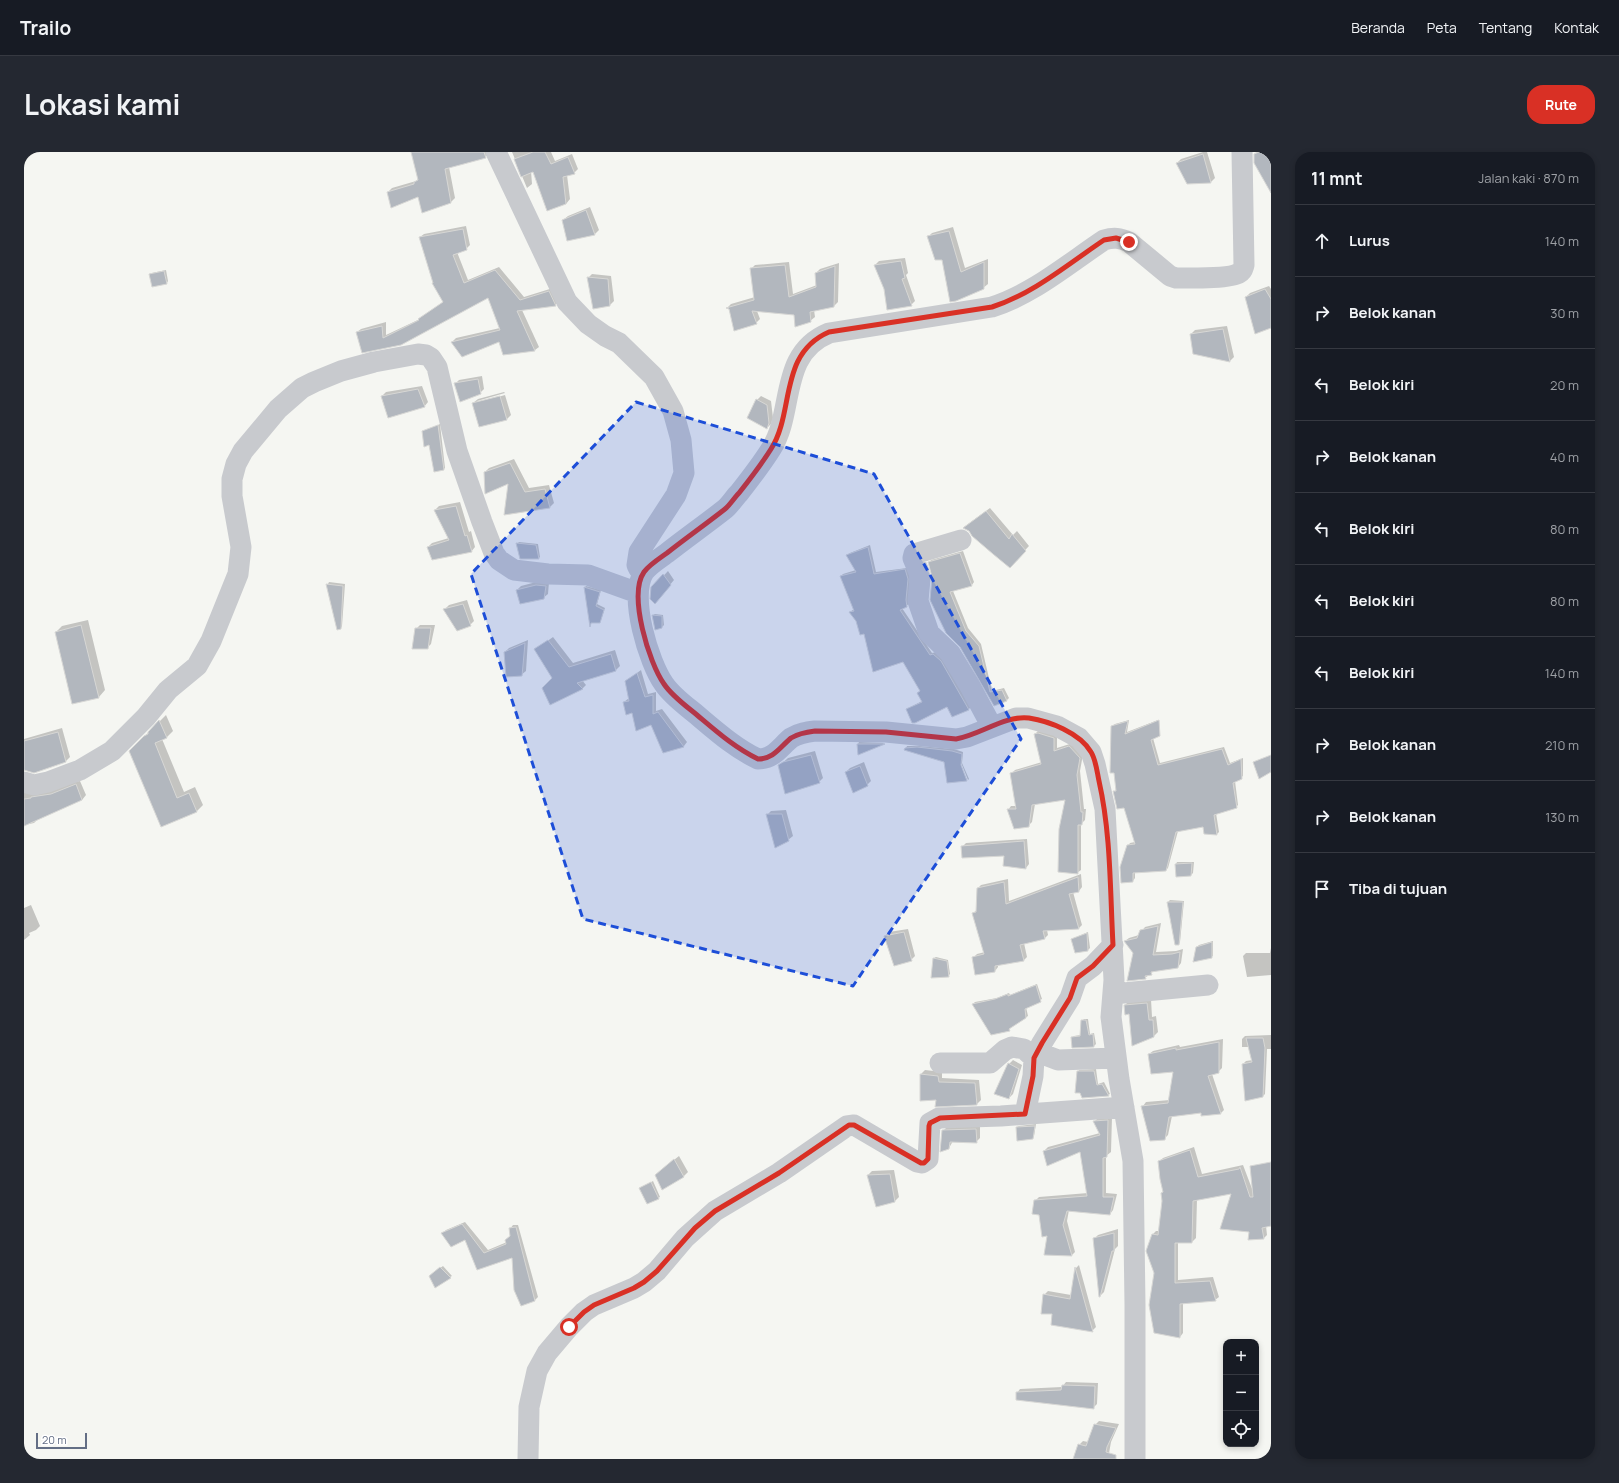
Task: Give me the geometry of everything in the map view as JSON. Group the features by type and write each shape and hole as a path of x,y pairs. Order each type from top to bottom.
{"street":[{"path":"496,152 567,302 588,324 605,336 619,343 654,377 673,411 681,440 684,472 676,495 639,552 637,565 644,572"},
{"path":"1135,1459 1133,1161 1116,1058 1112,1017 1114,980 1113,945 1105,809 1091,752 1079,738 1056,726 1028,718 1016,718 967,737 950,740 933,736 886,732 815,731 798,734 790,739 771,757 758,759 731,743 684,705 664,685 650,653 640,621 638,593 644,572 656,561 727,508 754,474 772,447 777,435 790,384 798,362 804,352 818,337 829,332 992,307 1006,303 1025,293 1109,238 1121,238 1129,242 1170,276 1176,278 1226,276 1241,272 1244,265 1242,152"},
{"path":"24,782 34,785 48,782 80,770 112,751 146,717 168,690 197,666 211,641 238,574 241,547 232,496 232,479 236,464 243,451 278,409 302,388 341,371 406,355 426,355 431,358 437,367 457,452 494,554 499,560 514,570 548,574 588,575 638,593"},
{"path":"961,540 918,552 913,556 920,578 918,601 929,633 950,653 992,727"},
{"path":"1025,1114 1033,1076 1035,1055 1070,998 1077,978 1093,966 1113,945"},
{"path":"1113,994 1208,986"},
{"path":"940,1063 990,1063 1005,1050 1012,1047 1024,1049 1035,1055 1058,1060 1116,1058"},
{"path":"528,1459 528,1421 530,1397 537,1372 547,1353 569,1327 584,1312 594,1305 634,1288 644,1282 661,1267 695,1228 715,1211 779,1173 849,1125 854,1125 921,1163 924,1163 928,1159 930,1123 940,1118 1124,1107"}],"highlighted area":[{"path":"636,402 874,474 1021,739 853,986 583,919 471,574"}],"building":[{"path":"411,152 484,152 486,158 445,169 451,203 422,213 418,197 391,208 387,192 414,184 414,182 418,180"},
{"path":"533,152 545,152 551,164 568,157 575,174 563,177 566,204 547,211 533,172 521,177 514,159"},
{"path":"1259,152 1271,152 1271,193 1254,163 1254,154"},
{"path":"1203,154 1211,183 1187,184 1176,163"},
{"path":"586,210 595,235 567,241 562,220"},
{"path":"463,229 467,250 453,255 464,283 495,270 520,300 549,291 556,306 517,311 535,351 503,355 499,342 462,357 451,342 500,330 488,298 401,345 362,353 356,332 382,326 383,338 419,320 418,319 443,302 432,283 419,237"},
{"path":"949,231 961,272 984,262 984,289 956,301 950,302 942,260 935,260 927,236"},
{"path":"901,261 905,278 902,279 912,306 887,310 884,289 874,265"},
{"path":"785,265 789,297 816,287 815,273 835,266 834,307 810,312 811,322 795,327 794,315 752,311 757,324 734,331 729,309 726,308 754,300 750,268"},
{"path":"164,271 167,284 152,287 149,274"},
{"path":"587,277 608,279 610,306 593,309"},
{"path":"1265,289 1271,299 1271,328 1255,334 1245,297"},
{"path":"1223,329 1230,362 1193,354 1190,334"},
{"path":"478,379 481,394 460,402 454,383"},
{"path":"418,389 425,407 388,418 381,396"},
{"path":"500,396 507,420 479,427 472,403"},
{"path":"756,399 767,405 769,423 767,429 747,418"},
{"path":"438,425 444,470 434,472 429,445 424,447 422,431"},
{"path":"510,463 525,492 545,489 550,508 504,515 508,484 485,494 484,472"},
{"path":"456,506 465,536 467,535 472,552 432,560 427,547 449,540 434,510"},
{"path":"986,511 1009,539 1012,534 1026,551 1010,568 972,536 969,531 963,528"},
{"path":"516,543 536,545 539,559 520,559"},
{"path":"868,547 874,574 905,569 908,579 906,600 907,607 900,610 930,655 933,654 941,661 969,710 952,717 947,707 915,723 912,723 906,709 922,702 917,693 920,691 903,662 873,672 864,634 860,635 856,621 849,612 854,611 840,576 856,572 846,555"},
{"path":"960,553 972,586 950,592 966,631 979,646 990,692 1002,690 1007,701 994,706 960,647 946,633 930,600 932,577 928,562"},
{"path":"663,574 671,585 655,604 650,599 651,587"},
{"path":"326,584 343,586 341,629 337,630"},
{"path":"536,585 546,586 544,599 520,604 516,590"},
{"path":"584,587 600,592 596,606 604,610 600,623 591,623 590,627"},
{"path":"463,604 471,626 457,631 443,609"},
{"path":"652,615 662,616 662,628 655,630"},
{"path":"81,625 99,698 72,704 55,632"},
{"path":"415,628 431,628 428,649 412,649"},
{"path":"548,640 569,667 611,654 616,671 577,683 583,689 550,705 542,688 552,678 534,649"},
{"path":"525,643 522,676 506,677 504,652"},
{"path":"637,673 645,697 653,695 653,714 658,712 684,747 663,753 651,725 636,731 632,713 626,715 623,702 629,701 625,681"},
{"path":"159,720 167,738 155,743 177,798 189,793 197,812 161,827 129,751 148,734 148,732"},
{"path":"1159,720 1160,736 1151,740 1158,765 1222,749 1228,765 1241,759 1242,779 1233,783 1237,808 1214,815 1217,835 1204,834 1203,827 1176,832 1166,871 1133,873 1133,882 1121,883 1120,867 1127,845 1135,844 1124,808 1117,809 1113,791 1116,791 1114,773 1110,773 1111,726 1128,721 1125,734"},
{"path":"58,732 66,762 34,773 24,770 24,741"},
{"path":"1038,733 1054,738 1054,751 1069,746 1080,758 1077,775 1081,812 1083,812 1082,825 1078,825 1078,874 1058,872 1059,829 1065,800 1032,805 1029,827 1014,829 1007,809 1016,809 1010,773 1041,764 1034,734"},
{"path":"857,744 885,744 858,755"},
{"path":"917,747 952,751 962,754 961,765 967,781 947,783 944,762 904,750 905,748"},
{"path":"811,755 820,783 785,794 778,765 783,762"},
{"path":"1271,755 1271,772 1259,779 1253,762"},
{"path":"860,766 868,786 853,793 845,772"},
{"path":"76,784 82,800 24,826 24,799 51,794"},
{"path":"766,814 782,814 789,841 775,848"},
{"path":"1024,841 1026,869 1003,866 1004,856 962,858 961,846"},
{"path":"1192,863 1191,876 1176,877 1175,864"},
{"path":"1078,877 1079,892 1069,894 1079,929 1043,931 1045,939 1020,945 1024,961 995,966 995,972 975,975 972,957 984,954 972,913 976,912 977,888 1004,882 1006,904"},
{"path":"1167,902 1183,902 1179,945 1175,945"},
{"path":"1158,926 1153,955 1180,952 1178,968 1151,972 1152,975 1145,976 1146,979 1127,981 1133,953 1124,941 1137,938 1140,930"},
{"path":"904,932 912,961 894,966 884,936"},
{"path":"1087,933 1088,951 1075,953 1071,939"},
{"path":"1212,942 1212,958 1193,962 1196,947"},
{"path":"933,958 947,961 949,977 931,978"},
{"path":"1036,985 1041,1002 1025,1009 1026,1018 1009,1029 1010,1031 991,1035 972,1004 995,999 1008,994 1008,996"},
{"path":"1147,1003 1149,1020 1153,1020 1154,1037 1132,1046 1129,1014 1125,1015 1124,1005"},
{"path":"1081,1020 1086,1020 1089,1035 1093,1034 1094,1047 1072,1048 1071,1037 1080,1036"},
{"path":"1246,1038 1263,1038 1265,1048 1263,1097 1245,1101 1242,1064 1252,1062"},
{"path":"1219,1042 1219,1073 1208,1076 1221,1114 1201,1116 1201,1113 1169,1117 1165,1140 1150,1141 1141,1106 1168,1103 1173,1072 1151,1074 1148,1054 1176,1048 1176,1050"},
{"path":"1008,1063 1019,1069 1009,1099 994,1094"},
{"path":"1077,1071 1094,1071 1097,1085 1102,1084 1109,1096 1082,1098 1080,1093 1075,1093"},
{"path":"920,1074 938,1076 939,1082 975,1083 977,1105 935,1107 936,1100 920,1101"},
{"path":"1108,1120 1107,1157 1103,1158 1103,1197 1114,1197 1110,1215 1067,1211 1063,1225 1072,1256 1044,1255 1047,1236 1042,1237 1039,1215 1032,1214 1034,1200 1087,1196 1080,1152 1047,1166 1043,1151 1100,1135 1093,1121"},
{"path":"1035,1126 1033,1139 1017,1141 1016,1127"},
{"path":"976,1129 977,1143 950,1142 949,1149 940,1152 942,1130"},
{"path":"1190,1150 1198,1177 1239,1169 1240,1167 1250,1197 1253,1197 1250,1166 1271,1162 1271,1226 1262,1228 1264,1239 1248,1240 1249,1232 1220,1229 1231,1194 1193,1201 1192,1243 1175,1243 1175,1283 1210,1281 1216,1301 1180,1304 1180,1338 1154,1333 1149,1305 1154,1273 1146,1251 1152,1234 1158,1235 1162,1201 1161,1193 1163,1192 1158,1161"},
{"path":"674,1159 684,1177 662,1190 655,1175"},
{"path":"890,1174 895,1202 876,1207 867,1175"},
{"path":"651,1182 659,1199 647,1204 639,1188"},
{"path":"462,1224 484,1253 506,1244 505,1240 510,1236 509,1228 516,1227 535,1301 521,1306 514,1290 512,1258 477,1270 465,1240 451,1247 441,1233"},
{"path":"1114,1233 1114,1251 1112,1251 1099,1297 1093,1238"},
{"path":"440,1267 451,1278 435,1288 429,1276"},
{"path":"1075,1267 1093,1332 1051,1325 1052,1314 1041,1314 1043,1294 1070,1299"},
{"path":"1062,1385 1095,1386 1094,1409 1016,1400 1016,1392 1061,1390"},
{"path":"1094,1424 1116,1428 1106,1452 1116,1455 1116,1459 1073,1459 1078,1444 1086,1446"}],"route":[{"path":"569,1327 584,1312 594,1305 634,1288 644,1282 657,1271 685,1238 715,1211 779,1173 849,1125 854,1125 918,1162 924,1163 927,1161 929,1156 929,1126 933,1121 940,1118 1025,1114 1033,1076 1034,1058 1070,998 1075,981 1079,975 1093,966 1113,945 1105,809 1091,752 1079,738 1056,726 1028,718 1016,718 967,737 950,740 933,736 886,732 815,731 798,734 790,739 771,757 758,759 731,743 684,705 664,685 650,653 640,621 638,593 644,572 656,561 727,508 754,474 772,447 779,430 790,384 798,362 809,345 818,337 829,332 992,307 1006,303 1025,293 1104,240 1109,238 1121,238 1129,242"}]}
